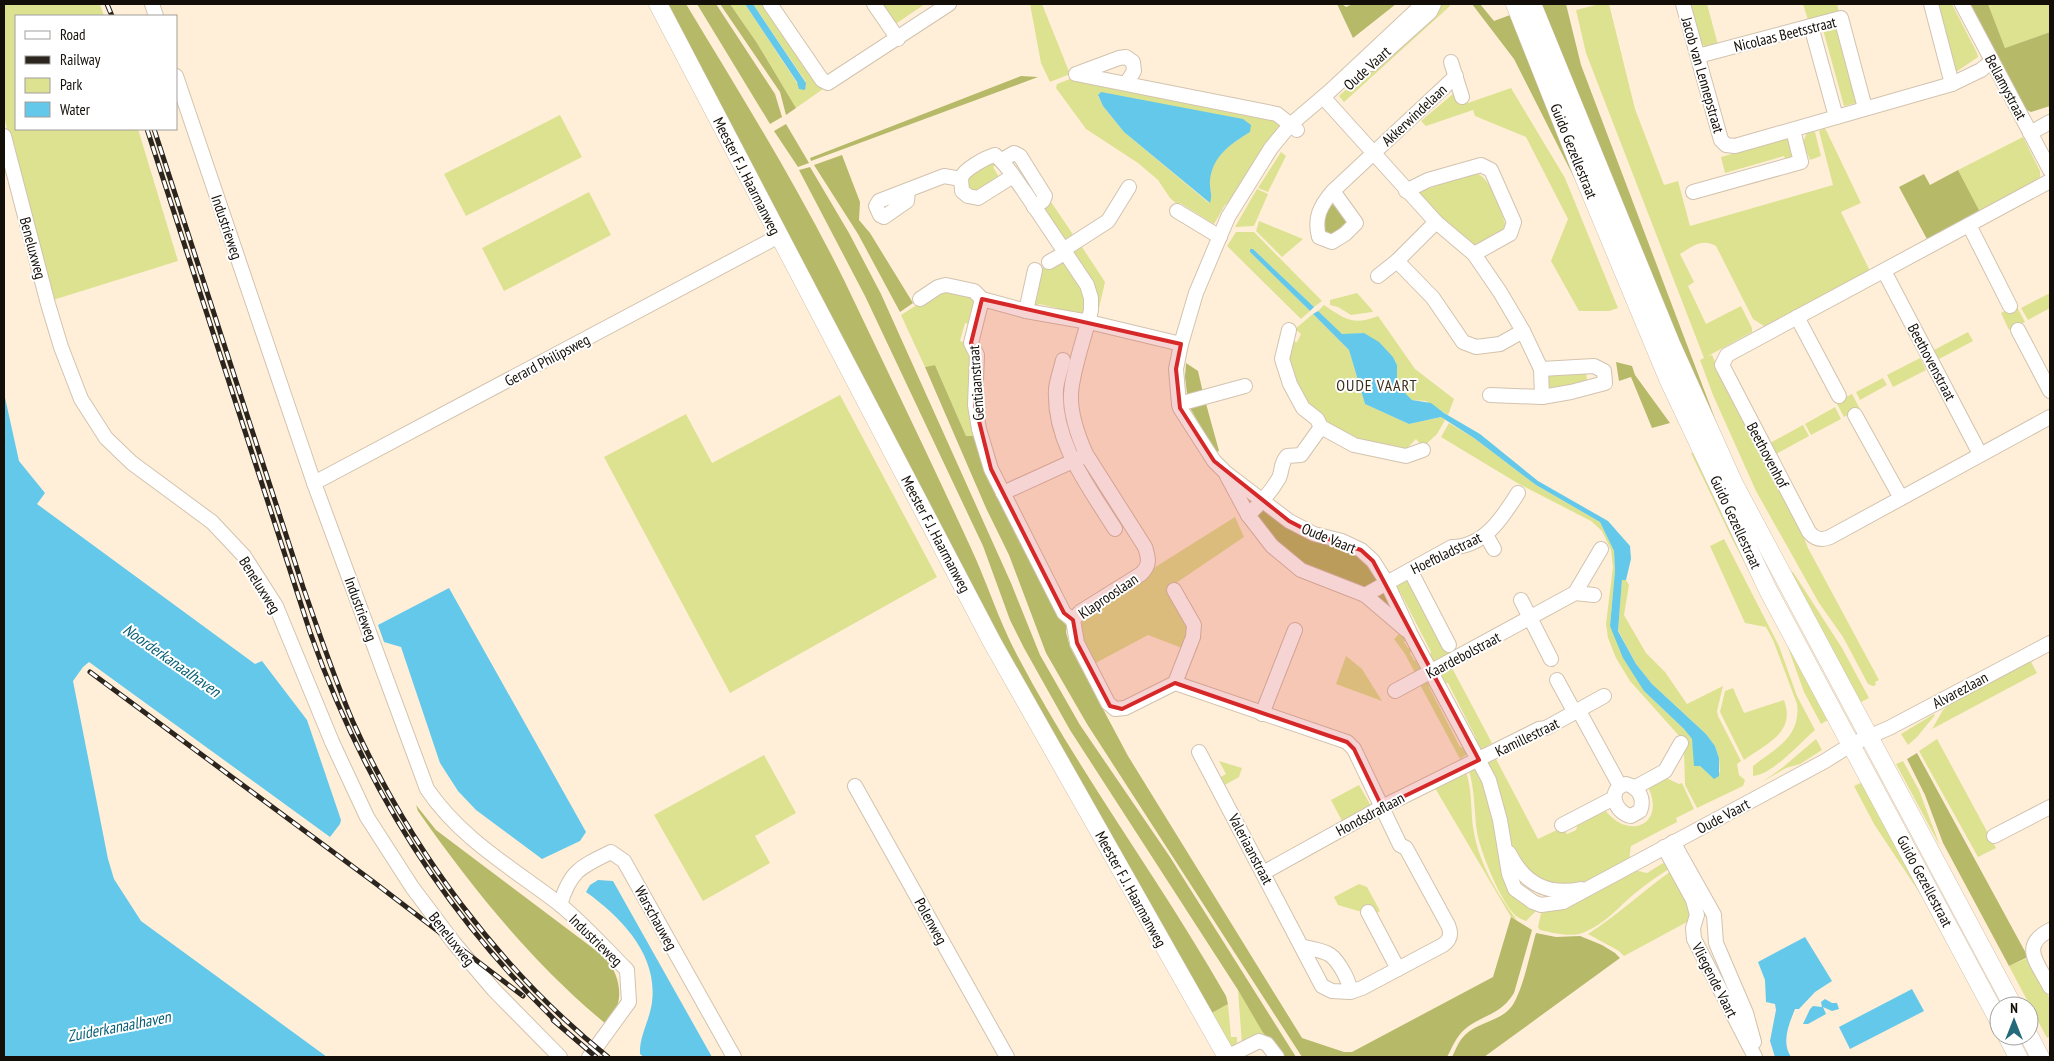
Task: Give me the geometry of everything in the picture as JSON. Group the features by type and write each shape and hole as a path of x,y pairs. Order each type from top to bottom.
{"main road":[{"name":"Meester F.J. Haarmanweg","path":"658,4 992,642 1227,1057"},
{"name":"Guido Gezellestraat","path":"1516,4 1581,170 1669,380 1768,590 1989,1002"},
{"name":"Guido Gezellestraat","path":"1532,4 1671,344 1734,484 1870,735 2008,996"}],"street":[{"path":"770,4 822,80 828,83 898,39 932,8 949,4"},
{"path":"874,4 898,39"},
{"name":"Oude Vaart","path":"1326,100 1423,4"},
{"name":"Oude Vaart","path":"1434,4 1425,16 1271,148 1228,217 1196,293 1176,368 1180,408 1214,461 1225,472 1289,521 1314,534 1342,541 1361,550 1373,561 1387,583 1410,633 1479,760 1491,787 1505,846 1516,867 1536,884 1544,888 1561,891 1592,886 1825,761 1852,744"},
{"name":"Jacob van Lennepstraat","path":"1683,4 1722,140 1726,145 1735,146 1793,130"},
{"path":"1931,4 1952,84"},
{"name":"Bellamystraat","path":"1962,4 2050,170"},
{"name":"Nicolaas Beetsstraat","path":"1698,56 1841,18 1865,108"},
{"path":"1811,26 1836,117"},
{"path":"1693,192 1801,162 1793,130 1952,84 1981,70 1992,61"},
{"name":"Akkerwindelaan","path":"1451,62 1462,97"},
{"name":"Akkerwindelaan","path":"1333,191 1456,76"},
{"name":"Industrieweg","path":"178,82 314,483 427,789 441,810 466,835 560,905 627,970 629,1002 589,1057"},
{"path":"1126,84 1277,114 1294,128"},
{"name":"Akkerwindelaan","path":"1326,100 1406,191 1436,222 1474,254 1500,292 1523,331 1542,369 1542,397"},
{"path":"2030,133 2050,122"},
{"name":"Beneluxweg","path":"4,136 48,304 81,399 106,438 132,463 212,522 244,556 276,606 332,742 367,817 412,886 454,943 494,990 560,1057"},
{"path":"1013,176 978,198 968,196 962,191 961,179 965,173 986,158 995,155 1002,160 1014,153 1020,156 1045,196 1043,201 1034,207"},
{"name":"Klaprooslaan","path":"1002,160 1086,285 1091,298 1091,310 1071,394 1079,438 1086,454 1145,547 1149,558 1148,567 1142,574 1080,612 1073,620 1077,644 1112,708 1119,710 1126,708 1175,683"},
{"path":"1406,191 1428,180 1481,165 1491,170 1514,222 1510,234 1474,254"},
{"path":"908,190 944,176 961,179"},
{"name":"Beethovenhof","path":"2050,181 1727,355 1722,365 1809,532 1816,538 1825,539 2050,417"},
{"path":"1049,262 1108,222 1129,188"},
{"path":"1177,211 1220,236"},
{"path":"1378,276 1397,261 1436,222"},
{"path":"1969,225 2010,306"},
{"name":"Gerard Philipsweg","path":"314,483 779,236"},
{"path":"1397,261 1433,298 1463,342 1476,347 1500,344 1523,331"},
{"path":"1026,311 1035,270"},
{"name":"Beethovenstraat","path":"1884,271 1980,454"},
{"path":"920,299 938,287 946,285 974,291 982,299 1026,311 1088,322 1181,344"},
{"name":"Gentiaanstraat","path":"982,299 971,343 977,355 975,405 979,429 991,470 1064,613 1073,620"},
{"path":"1797,317 1839,396"},
{"path":"1289,330 1282,359 1290,384 1303,408 1316,419 1321,427 1354,445 1406,456 1423,450"},
{"path":"2018,330 2050,391"},
{"path":"1063,360 1056,389 1064,441 1115,529"},
{"path":"1490,395 1542,397 1605,383 1604,371 1594,366 1542,369"},
{"path":"1179,404 1245,386"},
{"path":"1855,415 1901,498"},
{"path":"1248,514 1263,501 1280,476 1281,464 1287,456 1301,455 1321,427"},
{"path":"1003,493 1086,454"},
{"name":"Oude Vaart","path":"1225,472 1248,514 1272,546 1301,570 1365,595 1410,633"},
{"name":"Hoefbladstraat","path":"1387,583 1452,547 1462,547 1486,535 1504,516 1518,493"},
{"path":"1486,535 1494,549"},
{"path":"1594,595 1575,593 1601,549"},
{"path":"1410,570 1449,645"},
{"path":"1365,595 1387,583"},
{"path":"1174,590 1194,625 1193,637 1175,683 1347,742 1354,749 1400,845 1406,848 1450,930 1449,939 1446,942 1362,988 1350,992 1350,984 1335,958 1328,953 1301,946"},
{"name":"Kaardebolstraat","path":"1395,691 1575,593"},
{"path":"1521,600 1552,659"},
{"path":"1262,714 1295,630"},
{"name":"Alvarezlaan","path":"1852,744 1889,728 2050,643"},
{"name":"Kamillestraat","path":"1558,680 1577,712 1617,792 1615,804 1620,812 1631,816 1636,815 1642,806 1639,791 1634,788"},
{"name":"Kamillestraat","path":"1479,760 1577,712 1604,696"},
{"path":"1562,825 1617,792 1626,784 1634,788 1665,771 1681,743"},
{"name":"Valeriaanstraat","path":"1199,752 1322,986 1332,991 1350,992"},
{"name":"Hondsdraflaan","path":"1263,873 1382,806 1464,765 1479,760"},
{"name":"Polenweg","path":"855,786 1007,1057"},
{"path":"1994,836 2050,807"},
{"name":"Vliegende Vaart","path":"1668,845 1693,900 1697,915 1692,928 1694,939 1755,1057"},
{"name":"Vliegende Vaart","path":"1668,845 1714,915 1716,943 1746,1013 1754,1042 1755,1057"},
{"name":"Warschauweg","path":"560,905 566,886 574,875 587,864 611,852 624,861 734,1057"},
{"path":"1368,912 1398,969"},
{"path":"2050,930 2038,936 2034,940 2032,947 2050,987"},
{"path":"1227,1057 1259,1041 1267,1044 1276,1057"}],"highlighted area":[{"path":"982,299 1181,344 1176,369 1180,408 1214,461 1289,521 1314,534 1361,550 1373,561 1479,760 1382,807 1354,749 1347,742 1175,683 1122,709 1110,706 1077,643 1073,620 1064,613 991,469 975,405 977,355 971,343"}],"green space":[{"path":"4,4 100,4 104,15 15,15 15,130 138,130 178,261 53,300 26,210 4,116"},
{"path":"667,4 686,4 768,140 826,245 939,479 1017,655 1067,742 1201,953 1226,996 1228,1004 1210,1014 999,637 996,638"},
{"path":"697,4 716,4 775,94 782,117 770,124"},
{"path":"720,4 730,4 757,43 796,108 786,115 780,92"},
{"path":"730,4 745,4 797,83 806,82 753,4 765,4 823,89 796,108 757,43"},
{"path":"880,4 925,4 894,25"},
{"path":"1030,4 1042,4 1070,74 1050,82 1041,63"},
{"path":"1337,4 1342,4 1346,7 1353,4 1396,4 1353,38"},
{"path":"1438,4 1448,4 1450,6 1344,102 1339,96"},
{"path":"1472,4 1480,4 1494,21 1510,15 1596,221 1514,59"},
{"path":"1538,4 1566,4 1581,65 1728,453 1697,390"},
{"path":"1600,4 1609,4 1635,109 1664,185 1678,181 1690,226 1833,185 1819,131 1825,128 1861,203 1841,212 1870,271 1764,326 1753,319 1716,246 1702,243 1680,254 1694,282 1688,286 1706,324 1741,306 1752,328 1752,332 1708,356 1712,355 1732,398 1801,530 1808,548 1879,680 1875,682 1876,685 1868,684 1843,637 1819,603 1756,491 1713,395 1700,360 1704,358 1586,53 1576,10"},
{"path":"1689,4 1707,4 1718,45 1708,48 1701,44"},
{"path":"1803,4 1837,4 1839,12 1808,20"},
{"path":"1937,4 1952,4 1977,53 1978,57 1956,72"},
{"path":"1969,4 1988,4 2005,48 2050,32 2050,106 2031,112 2025,109"},
{"path":"1988,4 2050,4 2050,32 2005,48"},
{"path":"1838,21 1860,102 1844,106 1822,26"},
{"path":"1021,76 1038,77 811,161 810,158"},
{"path":"1075,77 1276,116 1283,128 1231,201 1225,205 1214,224 1180,203 1178,205 1170,198 1158,180 1138,163 1086,129 1056,88 1057,84","holes":["1098,96 1250,132 1229,146 1217,159 1210,175 1211,195 1209,203 1124,132 1103,106"]},
{"path":"1511,88 1565,178 1618,308 1609,311 1579,311 1551,261 1568,219 1526,137 1475,116 1473,110 1426,126 1421,121 1454,93 1464,100 1465,104"},
{"path":"560,115 582,157 466,216 444,174"},
{"path":"786,124 809,163 798,167 774,131"},
{"path":"1807,132 1815,132 1821,156 1810,160 1803,143"},
{"path":"2023,137 2040,171 2040,178 2036,184 1981,214 1958,170"},
{"path":"1788,138 1794,156 1787,163 1784,156 1725,173 1721,157"},
{"path":"1281,152 1286,156 1268,192 1258,188"},
{"path":"842,155 860,202 859,220 870,233 913,303 900,312 858,234 814,165"},
{"path":"992,160 999,163 993,167 999,177 984,191 972,191 966,186 968,175"},
{"path":"810,167 849,233 881,294 1011,583 1040,655 1080,725 1170,857 1296,1057 1281,1057 1262,1031 1238,990 1070,730 1024,648 1010,620 983,546 865,296 799,170"},
{"path":"1958,170 1981,214 1928,241 1899,187 1924,174 1930,185"},
{"path":"1475,172 1487,181 1506,226 1503,231 1474,246 1437,215 1419,195 1419,192"},
{"path":"1257,189 1268,194 1254,226 1235,227"},
{"path":"589,192 611,235 504,291 482,248"},
{"path":"1049,199 1074,236 1065,241 1041,210"},
{"path":"1331,203 1347,218 1348,223 1331,238 1322,234 1321,224"},
{"path":"1259,221 1303,239 1282,257 1256,231"},
{"path":"1236,232 1254,232 1322,301 1314,307 1253,249 1250,252 1310,311 1301,319 1227,246"},
{"path":"1080,244 1105,282 1099,308 1095,307 1071,251"},
{"path":"1063,257 1084,290 1086,311 1082,315 1060,313 1057,308 1039,304 1036,307 1032,305 1037,271"},
{"path":"942,289 971,294 974,301 971,325 965,323 960,341 966,343 971,350 976,436 966,436 935,365 925,367 901,315"},
{"path":"1357,293 1372,312 1351,315 1338,307 1330,305 1330,300"},
{"path":"2050,293 2050,308 2028,320 2021,308"},
{"path":"1324,305 1350,320 1369,319 1378,316 1415,369 1454,399 1448,415 1426,401 1412,400 1403,393 1397,385 1397,365 1393,357 1364,333 1342,335 1318,311"},
{"path":"2016,305 2025,322 2009,330 2001,313"},
{"path":"1313,314 1349,350 1365,404 1409,424 1441,417 1445,420 1437,434 1423,447 1416,439 1406,449 1356,442 1303,403 1287,354 1290,341 1297,342 1301,334 1295,329"},
{"path":"1968,332 1973,341 1939,359 1934,350"},
{"path":"1920,358 1926,370 1893,387 1887,375"},
{"path":"1616,362 1632,366 1635,375 1670,423 1652,428 1631,377 1619,381"},
{"path":"1186,363 1198,371 1203,393 1190,397 1187,394"},
{"path":"935,365 966,436 976,436 988,475 1060,619 1067,626 1066,632 1070,647 1128,756 1302,1038 1344,1052 1352,1052 1493,977 1511,917 1532,930 1514,993 1502,1007 1464,1030 1456,1039 1447,1057 1302,1057 1087,724 1046,653 1009,555 986,508 925,367"},
{"path":"1577,371 1586,372 1587,380 1585,383 1576,383 1548,390 1548,375 1577,375"},
{"path":"1883,378 1887,385 1860,400 1856,392"},
{"path":"1852,394 1860,409 1844,417 1836,402"},
{"path":"840,395 937,577 730,693 604,457 686,414 712,463"},
{"path":"1205,400 1219,451 1216,452 1190,408 1192,404"},
{"path":"1835,407 1841,419 1811,435 1805,424"},
{"path":"1449,423 1474,438 1536,485 1600,522 1614,551 1615,571 1610,626 1644,691 1692,739 1695,757 1700,766 1712,777 1720,772 1719,758 1715,746 1706,734 1652,684 1636,664 1618,630 1622,579 1626,580 1629,585 1624,615 1646,653 1665,672 1687,704 1723,686 1717,711 1718,716 1741,761 1737,764 1739,775 1745,780 1743,786 1697,808 1685,785 1684,752 1681,738 1630,681 1616,658 1608,638 1606,624 1613,567 1611,550 1602,531 1591,521 1519,484 1441,437"},
{"path":"1803,425 1809,436 1776,454 1770,443"},
{"path":"1691,453 1695,453 1828,720 1821,724 1804,692 1786,642 1732,539"},
{"path":"1225,472 1289,521 1361,550 1410,633 1365,595 1301,570 1272,546"},
{"path":"1235,517 1244,537 1176,583 1173,589 1188,626 1182,648 1148,635 1092,665 1083,647 1080,634 1082,621 1086,615 1149,571"},
{"path":"1724,539 1779,646 1797,696 1815,730 1777,765 1760,775 1753,776 1753,766 1785,741 1791,733 1795,725 1797,704 1773,640 1766,627 1745,623 1710,546"},
{"path":"1793,572 1842,648 1869,698 1859,703 1789,574"},
{"path":"1408,576 1449,654 1435,662 1429,658 1431,652 1400,592 1394,591 1394,583"},
{"path":"1399,634 1406,639 1404,642 1408,648 1413,648 1410,653 1414,660 1419,662 1422,667 1421,670 1415,673 1394,639"},
{"path":"1346,656 1362,669 1382,701 1336,684"},
{"path":"2030,660 2037,673 1932,729 1943,710 1952,702"},
{"path":"1451,666 1492,743 1487,746 1490,751 1483,754 1475,744 1476,738 1448,683 1443,684 1440,677 1441,673"},
{"path":"1429,681 1429,687 1460,747 1465,748 1467,754 1460,759 1419,683"},
{"path":"1733,688 1744,713 1784,700 1787,711 1783,729 1777,736 1744,760 1720,712 1725,691"},
{"path":"1934,714 1917,737 1908,745 1901,734"},
{"path":"1816,739 1822,750 1800,764 1786,768 1762,782 1782,768"},
{"path":"1937,739 1996,848 1978,857 1919,751"},
{"path":"1917,753 2028,957 2009,966 1943,843 1925,795 1907,759"},
{"path":"764,755 796,813 755,836 770,863 703,901 654,815"},
{"path":"1495,757 1538,839 1563,827 1567,834 1576,830 1579,820 1605,810 1615,820 1625,825 1643,824 1649,819 1652,810 1652,800 1648,787 1662,776 1679,784 1682,783 1694,809 1676,818 1677,822 1631,846 1629,860 1578,885 1552,885 1529,872 1514,852 1486,762"},
{"path":"1219,761 1242,768 1239,777 1223,786 1219,778 1226,774"},
{"path":"1903,761 1919,790 1940,846 1896,764"},
{"path":"1474,768 1484,785 1491,805 1502,867 1538,909 1526,921 1516,916 1504,900 1482,851 1477,832 1469,771"},
{"path":"1466,772 1470,787 1474,833 1481,857 1497,890 1517,920 1511,917 1435,788"},
{"path":"1865,781 1948,938 1946,942 1921,895 1874,824 1854,786"},
{"path":"1359,785 1371,806 1342,821 1331,800"},
{"path":"416,805 436,830 606,958 615,974 619,987 619,1000 616,1009 606,1024 553,976 505,924 460,869 418,811"},
{"path":"1668,860 1672,867 1657,876 1592,929 1580,934 1568,935 1540,930 1538,927 1542,909 1634,870 1647,873"},
{"path":"1674,869 1689,898 1691,918 1687,922 1624,956 1619,951 1588,934 1610,919"},
{"path":"1359,884 1367,887 1380,911 1372,915 1338,905 1334,897"},
{"path":"1536,933 1556,937 1580,936 1602,945 1620,958 1484,1057 1452,1057 1466,1034 1502,1015 1512,1006 1523,981"},
{"path":"2028,958 2050,999 2050,1036 2047,1038 2039,1023 2039,996 2025,996 2009,966"},
{"path":"1238,990 1268,1040 1242,1045"},
{"path":"1228,1004 1231,1037 1237,1037 1237,1046 1230,1048 1210,1014"}],"water":[{"path":"745,4 753,4 806,83 805,90 799,89 797,82"},
{"path":"1101,92 1243,119 1251,125 1250,132 1224,151 1215,164 1210,180 1210,203 1124,132 1103,106 1098,95"},
{"path":"1250,249 1253,249 1314,307 1310,311 1250,252"},
{"path":"1318,311 1342,334 1364,333 1379,342 1393,357 1397,365 1397,385 1412,400 1431,403 1444,413 1480,434 1538,481 1608,521 1630,546 1631,559 1626,580 1622,580 1618,631 1636,664 1652,684 1706,734 1715,746 1719,758 1719,776 1714,779 1700,766 1694,766 1692,739 1644,691 1623,658 1610,626 1615,571 1614,551 1600,522 1536,485 1474,438 1441,417 1409,424 1365,404 1349,350 1313,314"},
{"path":"4,393 19,461 45,493 37,504 255,664 262,661 307,720 341,820 330,837 89,662 73,681 108,859 114,879 141,921 327,1057 4,1057"},
{"path":"449,588 586,832 580,841 542,859 476,810 458,791 440,763 401,647 384,642 378,625"},
{"path":"598,880 613,881 712,1057 644,1057 640,1054 641,1041 652,1002 652,985 649,969 635,939 612,914 586,892 590,885"},
{"path":"1805,937 1832,981 1815,992 1799,1009 1795,1009 1788,1027 1786,1039 1791,1057 1775,1057 1770,1041 1776,1010 1775,1004 1766,1002 1765,980 1758,962"},
{"path":"1912,989 1924,1011 1850,1049 1839,1027"},
{"path":"1825,999 1832,1003 1837,1003 1839,1009 1832,1011 1823,1007 1826,1014 1808,1024 1803,1024 1810,1009 1813,1006 1822,1007 1821,1002"}],"railway":[{"path":"107,4 112,15"},
{"path":"147,130 310,632 331,687 355,741 381,793 443,891 517,982 559,1024"},
{"path":"154,130 303,587 346,705 376,769 430,861 461,905 531,986 568,1023 608,1057"},
{"path":"90,672 375,883 523,996"},
{"path":"553,1020 596,1057"}],"district":[{"name":"OUDE VAART","path":"1377,385"}],"water label":[{"name":"Noorderkanaalhaven","path":"172,660"},
{"name":"Zuiderkanaalhaven","path":"119,1026"}]}
